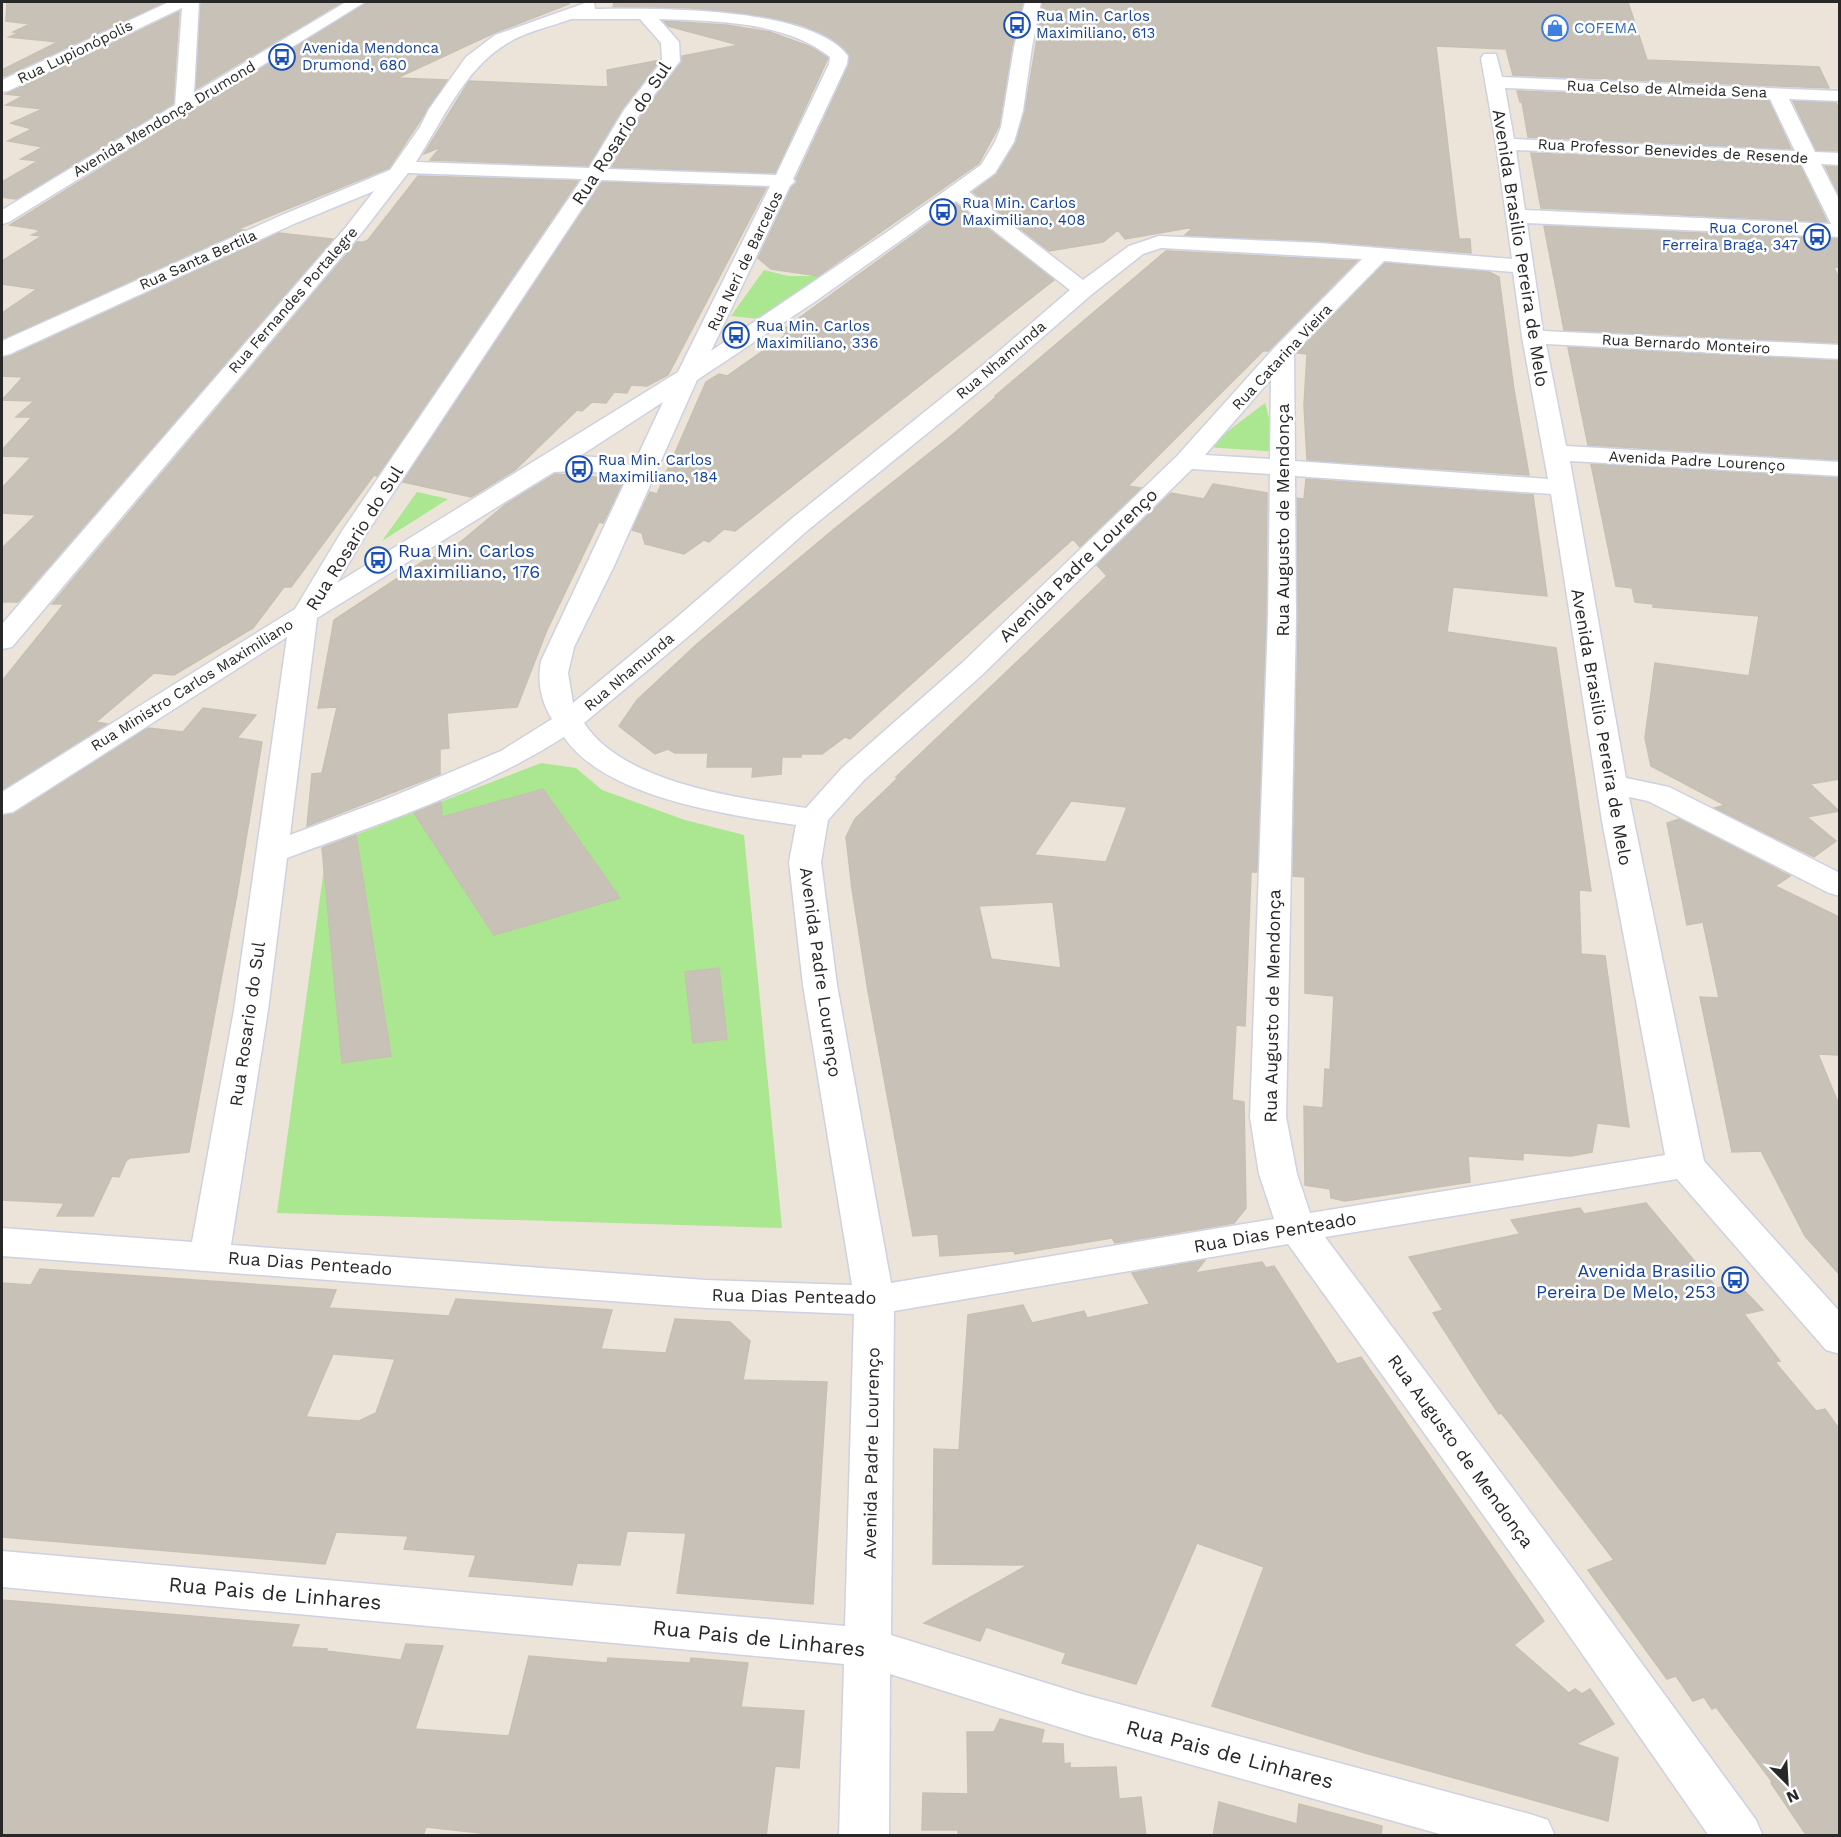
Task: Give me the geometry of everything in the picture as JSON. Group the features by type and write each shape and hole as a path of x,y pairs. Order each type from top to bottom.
{"street":[{"name":"Rua Lupionópolis","path":"2,87 181,2"},
{"path":"184,106 191,2"},
{"name":"Avenida Mendonça Drumond","path":"2,218 357,2"},
{"name":"Rua Fernandes Portalegre","path":"2,641 353,231 400,171 438,109 472,60 501,39 566,14 606,2"},
{"name":"Rua Ministro Carlos Maximiliano","path":"2,805 233,658 550,465 685,378 780,315 988,169 998,159 1006,142 1034,2"},
{"name":"Rua Rosario do Sul","path":"209,1256 250,1010 304,616 356,531 595,174 633,110 671,61 670,42 644,13"},
{"name":"Rua Neri de Barcelos","path":"566,14 703,15 759,23 806,35 835,50 839,56 838,63 785,181 719,316 685,378 638,479 601,567 566,633 554,664 554,685 561,710 568,722"},
{"name":"Rua Celso de Almeida Sena","path":"1492,70 1777,94 1839,96"},
{"name":"Avenida Brasilio Pereira de Melo","path":"1492,70 1506,144 1533,336 1612,784 1636,919 1686,1165 1839,1339"},
{"path":"1777,94 1839,223"},
{"name":"Rua Professor Benevides de Resende","path":"1506,144 1839,159"},
{"path":"400,171 595,174 785,181"},
{"name":"Rua Santa Bertila","path":"6,350 289,219 400,171"},
{"path":"957,192 1083,290"},
{"path":"1516,216 1839,231"},
{"path":"289,219 332,222 353,231"},
{"name":"Rua Nhamunda","path":"271,853 400,805 512,758 568,722 686,624 799,525 991,370 1083,290 1137,250 1160,242 1221,244 1523,266"},
{"name":"Rua Catarina Vieira","path":"1186,461 1283,352 1379,254"},
{"name":"Rua Bernardo Monteiro","path":"1533,336 1839,352"},
{"name":"Rua Augusto de Mendonça","path":"1283,352 1282,618 1268,1117 1274,1163 1285,1201 1297,1228 1562,1589 1738,1836"},
{"name":"Avenida Padre Lourenço","path":"1555,453 1839,469"},
{"path":"1186,461 1561,487"},
{"name":"Avenida Padre Lourenço","path":"864,1836 874,1300 820,985 805,862 813,818 854,774 972,669 1186,461"},
{"path":"550,465 596,463 627,472 638,479"},
{"name":"Rua Nhamunda","path":"568,722 579,736 618,768 657,786 747,807 813,818"},
{"path":"2,792 44,779"},
{"path":"1612,784 1658,794 1839,885"},
{"name":"Rua Dias Penteado","path":"2,1242 706,1294 874,1300 1686,1165"},
{"name":"Rua Pais de Linhares","path":"2,1569 867,1647 1085,1714 1530,1836"}],"green space":[{"path":"764,270 788,276 822,276 768,320 731,316"},
{"path":"1265,403 1278,452 1207,447"},
{"path":"417,492 448,499 382,541"},
{"path":"541,763 576,768 602,790 685,820 744,835 782,1228 277,1213 327,846"}],"building":[{"path":"7,2 165,2 2,76 2,70 58,42 9,37 18,33 13,32 30,24 6,21"},
{"path":"201,2 342,2 196,89"},
{"path":"367,2 569,2 569,4 494,33 397,78 447,80 389,168 238,229 244,230 2,339 2,313 37,289 2,284 2,261 42,236 32,235 40,231 35,229 10,225"},
{"path":"614,2 1023,2 1012,46 999,126 979,163 818,276 771,269 758,258 792,187 797,183 796,179 849,65 849,54 830,38 802,25 768,17 691,8 613,7"},
{"path":"1043,2 1628,2 1647,60 1819,67 1829,88 1513,75 1506,49 1436,46 1459,239 1470,239 1471,253 1319,241 1185,235 1194,227 1125,239 1118,230 1103,242 1049,251 973,192 997,174 1016,143 1025,111"},
{"path":"179,12 173,104 16,199 2,197 2,182 38,161 21,159 43,147 8,141 32,129 11,123 43,109 6,105 23,96 6,94"},
{"path":"664,21 726,25 770,32 811,47 828,58 775,173 612,167 643,113 682,62 682,56 739,45 668,26"},
{"path":"660,60 622,109 588,166 430,160 441,147 424,154 469,81 608,87 607,70"},
{"path":"1517,91 1769,101 1791,149 1528,137 1522,102 1520,102"},
{"path":"1793,101 1836,103 1839,110 1839,151 1816,150"},
{"path":"1531,153 1800,165 1827,222 1541,208"},
{"path":"1825,166 1839,167 1839,195"},
{"path":"418,176 578,181 377,476 374,475 291,587 284,587 253,628 174,675 154,673 96,722 107,724 2,790 2,681 64,604 52,604 357,242 368,240"},
{"path":"602,182 766,188 668,375 647,386 631,385 627,393 614,392 606,403 592,402 582,411 577,410 515,470 471,497 403,482"},
{"path":"956,204 1054,280 735,531 724,529 709,542 704,540 684,554 645,544 642,533 632,530 650,492 657,494 706,382 719,374 727,376 787,334 780,332"},
{"path":"1544,226 1839,239 1839,267 1834,267 1839,279 1839,343 1564,330"},
{"path":"279,233 333,239 18,602 2,602 2,548 36,515 2,513 2,488 31,457 2,456 2,450 32,417 16,417 34,401 2,400 23,377 2,376 2,358 11,356"},
{"path":"1166,251 1357,261 1268,351 1263,351 1128,486 1141,488 1080,547 1073,539 850,739 845,737 822,754 782,757 781,774 752,777 753,767 707,767 708,753 675,753 668,749 655,754 619,726 637,700 697,644 834,529 952,435"},
{"path":"1385,263 1489,272 1499,277 1514,390 1529,475 1307,460 1304,405 1307,354 1297,353"},
{"path":"1568,347 1839,361 1839,460 1588,445"},
{"path":"1591,464 1839,478 1839,779 1810,784 1839,811 1807,817 1836,841 1814,857 1715,808 1725,805 1651,766 1645,738 1655,663 1749,676 1759,616 1653,607 1653,604 1635,602 1632,588 1616,586"},
{"path":"555,474 595,477 622,484 603,523 599,522 547,630 517,707 447,713 449,748 440,749 440,774 307,826 312,774 322,773 337,707 318,708 334,620 431,556 440,559 505,505"},
{"path":"1306,479 1533,495 1547,596 1453,587 1447,632 1556,648 1591,891 1579,890 1581,954 1605,956 1629,1127 1597,1123 1592,1152 1571,1156 1523,1153 1523,1160 1468,1156 1470,1182 1345,1201 1331,1198 1330,1189 1305,1185 1304,1106 1323,1108 1325,1069 1330,1070 1334,996 1305,993 1305,877 1293,876 1298,618 1297,498 1304,499"},
{"path":"1213,484 1267,493 1266,618 1257,872 1251,872 1245,1026 1236,1025 1232,1100 1244,1102 1246,1208 1234,1223 1115,1243 1112,1238 1015,1254 1014,1251 940,1256 938,1234 913,1236 868,991 846,837 855,819 899,777 896,777 1107,576 1097,565 1171,493 1204,499","holes":["1071,801 1127,807 1106,862 1034,855","1053,902 1061,968 991,959 979,906"]},
{"path":"203,708 256,715 237,738 262,742 237,894 189,1152 130,1158 126,1161 119,1177 112,1176 93,1216 57,1216 64,1203 2,1200 2,816 14,814 148,728 183,732"},
{"path":"543,789 620,898 494,935 414,813 441,802 442,817"},
{"path":"1679,819 1790,876 1775,886 1839,917 1839,1055 1818,1054 1839,1105 1839,1274 1805,1236 1761,1151 1732,1152 1700,997 1719,998 1703,922 1687,925 1667,823"},
{"path":"356,835 391,1056 342,1063 322,848"},
{"path":"719,968 727,1039 693,1043 685,972"},
{"path":"1646,1203 1717,1288 1738,1284 1763,1310 1744,1314 1780,1361 1775,1362 1816,1411 1825,1409 1839,1429 1839,1836 1807,1836 1771,1783 1773,1783 1716,1707 1712,1709 1704,1697 1693,1701 1676,1676 1667,1679 1588,1570 1614,1560 1507,1420 1501,1413 1499,1414 1478,1383 1433,1313 1443,1310 1409,1257 1520,1234 1511,1220 1580,1208 1584,1214"},
{"path":"1205,1260 1195,1273 1262,1262 1266,1268 1274,1266 1337,1364 1361,1357 1544,1621 1514,1645 1569,1693 1575,1689 1582,1694 1590,1689 1614,1724 1576,1744 1618,1758 1608,1821 1365,1753 1212,1706 1264,1567 1197,1543 1136,1684 1062,1663 1066,1653 986,1627 980,1641 924,1623 1028,1565 933,1564 934,1449 959,1450 968,1315 1023,1305 1032,1323 1084,1311 1087,1318 1150,1304 1132,1273"},
{"path":"40,1269 336,1290 329,1308 449,1316 456,1299 612,1310 601,1349 666,1353 675,1319 730,1322 750,1341 743,1380 827,1382 813,1604 677,1593 686,1533 627,1531 620,1565 577,1563 572,1585 469,1576 476,1555 404,1549 408,1536 336,1532 325,1564 2,1537 2,1283 31,1285","holes":["333,1354 395,1359 376,1413 359,1421 306,1417"]},
{"path":"2,1600 299,1625 291,1647 327,1649 326,1651 401,1660 406,1644 443,1646 415,1729 509,1736 529,1656 607,1663 608,1658 690,1663 691,1658 748,1663 741,1707 804,1711 799,1768 775,1766 766,1836 507,1836 426,1827 423,1836 2,1834"},
{"path":"1000,1719 1044,1730 1041,1743 1063,1744 1064,1764 1070,1763 1070,1768 1116,1767 1119,1799 1141,1797 1146,1836 958,1836 958,1830 922,1830 923,1793 968,1794 967,1732 994,1732"},
{"path":"1219,1802 1297,1824 1299,1804 1382,1826 1381,1836 1213,1836"}],"place":[{"name":"Rua Min. Carlos Maximiliano, 613","path":"1017,25"},
{"name":"COFEMA","path":"1555,28"},
{"name":"Avenida Mendonca Drumond, 680","path":"282,57"},
{"name":"Rua Min. Carlos Maximiliano, 408","path":"943,212"},
{"name":"Rua Coronel Ferreira Braga, 347","path":"1817,237"},
{"name":"Rua Min. Carlos Maximiliano, 336","path":"736,335"},
{"name":"Rua Min. Carlos Maximiliano, 184","path":"579,469"},
{"name":"Rua Min. Carlos Maximiliano, 176","path":"378,560"},
{"name":"Avenida Brasilio Pereira De Melo, 253","path":"1735,1280"}]}
